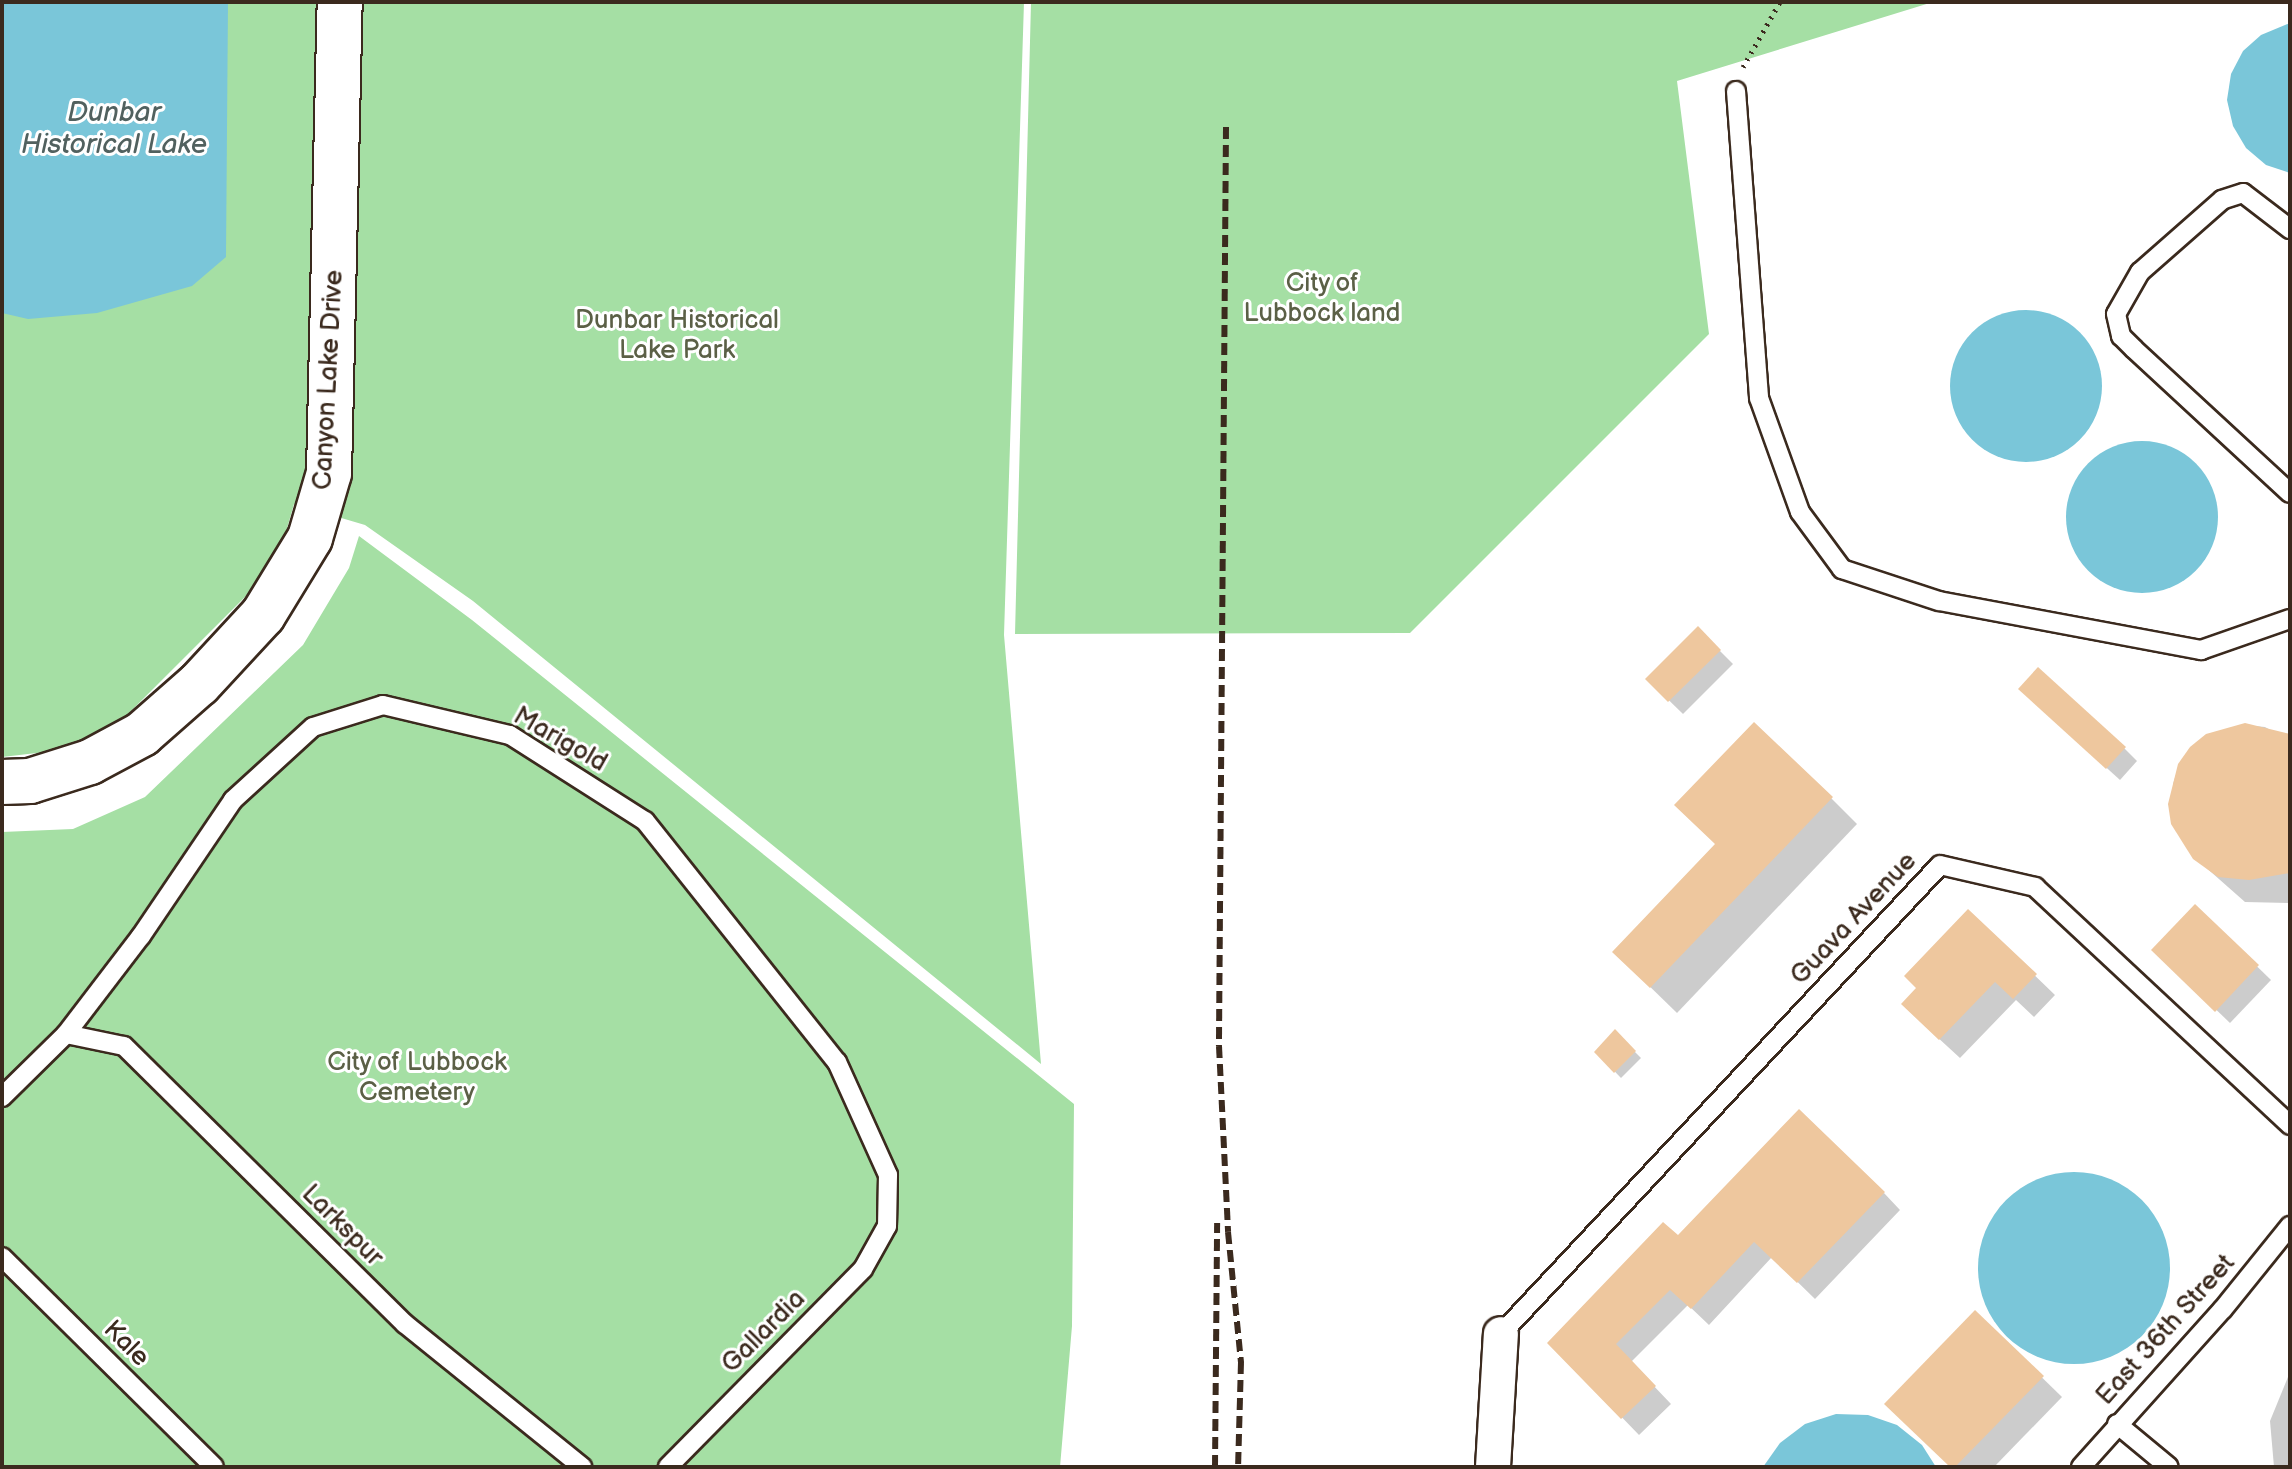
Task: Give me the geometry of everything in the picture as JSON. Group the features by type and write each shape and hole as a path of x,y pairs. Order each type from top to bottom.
{"street":[{"name":"Canyon Lake Drive","path":"2,782 30,781 90,762 142,734 199,684 263,615 310,538 329,473 340,2"},
{"path":"1493,1467 1501,1334"}],"lane":[{"path":"1736,91 1735,129 1759,398 1800,512 1842,569 1939,601 2095,634 2201,650 2290,619"},
{"path":"2290,229 2243,193 2222,200 2140,272 2116,314 2121,336 2290,493"},
{"name":"Marigold","path":"2,1097 66,1034 141,936 233,800 313,727 383,705 510,735 645,821 837,1062 888,1175 887,1226"},
{"name":"Guava Avenue","path":"1501,1334 1940,865 2035,887 2290,1125"},
{"name":"Larkspur","path":"66,1034 124,1046 405,1324 582,1467"},
{"name":"Gallardia","path":"668,1467 863,1269 887,1226"},
{"name":"East 36th Street","path":"2081,1467 2223,1309 2290,1226"},
{"name":"Kale","path":"2,1257 214,1467"},
{"path":"2117,1424 2169,1467"}],"path":[{"path":"1736,91 1744,65 1780,2"}],"green space":[{"name":"Dunbar Historical Lake Park","path":"2,2 1024,2 1004,635 1041,1064 473,601 365,525 294,504 286,532 252,590 121,721 90,740 54,751 2,757"},
{"name":"City of Lubbock land","path":"1031,2 1933,2 1677,81 1709,334 1410,633 1015,634"},
{"name":"City of Lubbock Cemetery","path":"359,536 472,620 1074,1104 1072,1326 1060,1467 2,1467 2,832 73,829 145,797 303,645 349,568"}],"water":[{"name":"Dunbar Historical Lake","path":"2,2 228,2 226,257 192,286 97,313 28,319 2,313"},
{"path":"2290,23 2290,173 2266,165 2246,148 2233,126 2227,100 2231,74 2243,51 2261,35"},
{"path":"2026,310 2055,316 2080,332 2096,357 2102,386 2096,415 2080,440 2055,456 2026,462 1997,456 1972,440 1956,415 1950,386 1956,357 1972,332 1997,316"},
{"path":"2142,441 2171,447 2196,463 2212,488 2218,517 2212,546 2196,571 2171,587 2142,593 2113,587 2088,571 2072,546 2066,517 2072,488 2088,463 2113,447"},
{"path":"2074,1172 2111,1179 2142,1200 2163,1231 2170,1268 2163,1305 2142,1336 2111,1357 2074,1364 2037,1357 2006,1336 1985,1305 1978,1268 1985,1231 2006,1200 2037,1179"},
{"path":"1836,1414 1868,1415 1897,1425 1922,1445 1936,1467 1763,1467 1780,1443 1805,1424"}],"building":[{"path":"1698,626 1721,650 1668,702 1645,679"},
{"path":"2038,667 2126,747 2106,769 2018,689"},
{"path":"1754,722 1833,797 1650,988 1612,952 1715,844 1674,805"},
{"path":"2245,723 2290,734 2290,873 2249,880 2218,877 2193,859 2171,824 2168,804 2178,764 2190,747 2206,734"},
{"path":"2195,904 2259,965 2215,1012 2151,950"},
{"path":"1968,909 2037,974 2013,999 1995,982 1939,1040 1901,1004 1916,988 1904,976"},
{"path":"1615,1029 1636,1051 1614,1073 1594,1052"},
{"path":"1799,1109 1885,1192 1797,1283 1754,1242 1691,1309 1670,1290 1616,1344 1656,1386 1621,1419 1547,1343 1663,1222 1678,1235"},
{"path":"1975,1310 2044,1376 1955,1467 1950,1467 1884,1404"}],"railway":[{"path":"1226,127 1219,1046 1228,1232 1241,1362 1238,1467"},
{"path":"1215,1467 1217,1223"}]}
